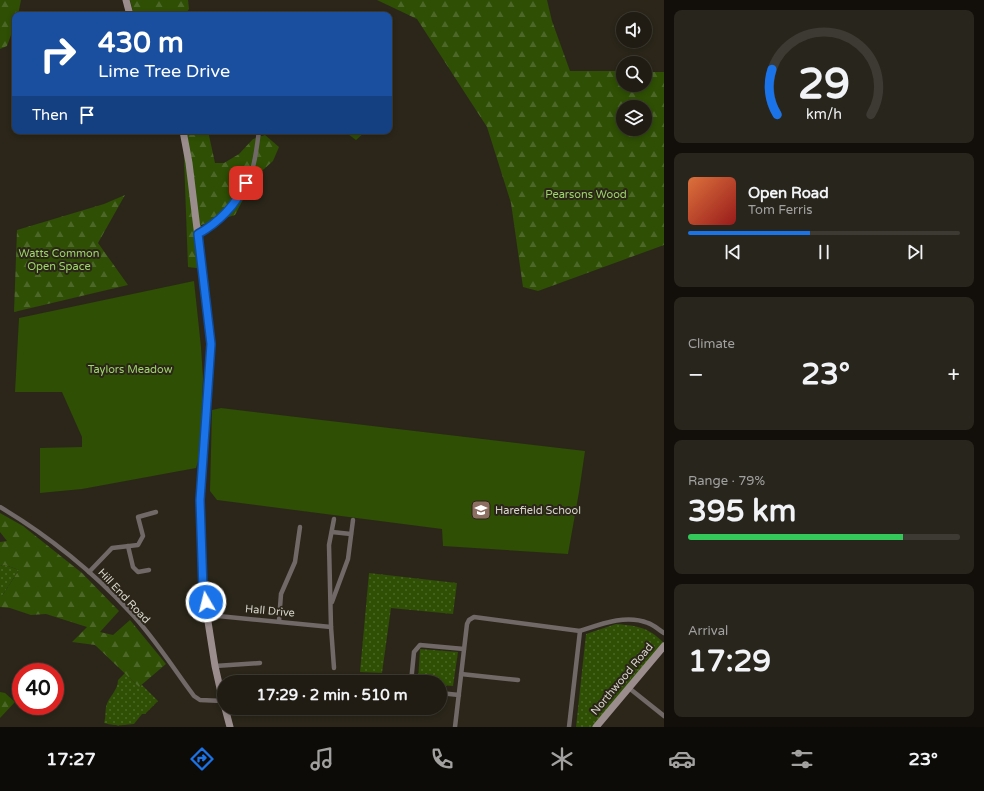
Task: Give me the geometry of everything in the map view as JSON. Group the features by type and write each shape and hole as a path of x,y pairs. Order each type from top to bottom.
{"street":[{"path":"126,0 129,12"},
{"path":"183,134 189,163 211,344 200,500 203,590 218,675"},
{"path":"198,234 216,222 231,208 241,195 252,171 258,134"},
{"name":"Hill End Road","path":"0,507 26,523 89,572 130,612 194,696 200,700 217,704"},
{"path":"89,572 112,548 138,545 143,536 138,517 156,512"},
{"path":"334,519 329,545 331,627 334,668"},
{"path":"331,605 348,559 353,520"},
{"path":"279,621 281,594 295,562 300,527"},
{"path":"332,532 351,534"},
{"path":"128,546 133,567 138,572 149,570"},
{"name":"Hall Drive","path":"208,615 331,627"},
{"path":"460,727 455,727 467,624 469,620 474,617 580,631 616,620 636,620 649,623 664,633"},
{"path":"569,727 580,631"},
{"path":"412,675 414,652 420,645 464,650"},
{"name":"Northwood Road","path":"596,727 664,646"},
{"path":"216,666 260,663"},
{"path":"461,674 518,680"},
{"path":"628,688 664,716"},
{"path":"447,694 458,695"},
{"path":"227,715 230,727"}],"green space":[{"path":"0,0 21,0 19,12 12,12 12,32 7,46 0,49"},
{"path":"130,0 188,0 189,9 187,12 133,12"},
{"name":"Pearsons Wood","path":"377,0 547,0 552,21 570,71 616,71 616,92 652,92 652,72 664,72 664,245 538,291 523,287 511,203 487,127 417,19"},
{"path":"183,134 209,134 215,163 224,163 239,154 253,139 265,135 279,147 273,161 255,177 235,215 201,225 204,269 188,267"},
{"path":"348,134 363,134 356,140"},
{"name":"Watts Common Open Space","path":"125,195 98,243 128,285 14,312 17,230 104,204"},
{"name":"Taylors Meadow","path":"194,281 203,378 200,455 196,468 82,489 40,493 40,448 82,447 82,437 62,392 15,392 19,318"},
{"name":"Harefield School","path":"221,408 585,451 568,554 443,546 442,529 217,500 210,491 212,410"},
{"path":"0,513 23,526 82,573 119,611 100,632 113,635 130,620 166,664 139,687 95,645 72,642 87,627 46,614 31,615 10,608 0,607 0,596 2,596 19,570 5,565 0,566 0,542 7,541 0,532"},
{"path":"5,565 19,570 2,596 0,596 0,566"},
{"path":"369,573 457,583 453,614 391,608 382,673 360,672"},
{"path":"616,624 648,630 664,644 595,727 576,727 586,634"},
{"path":"420,649 458,652 453,686 447,686 447,675 418,675"},
{"path":"125,673 139,687 142,685 158,701 145,714 142,714 134,724 116,725 104,723 107,703 118,684 118,680"},
{"path":"0,692 5,693 12,699 12,705 0,718"}],"place":[{"name":"Harefield School","path":"481,510"}],"route":[{"path":"206,602 203,590 200,500 211,344 198,234 216,222 231,208 241,195 246,183"}]}
